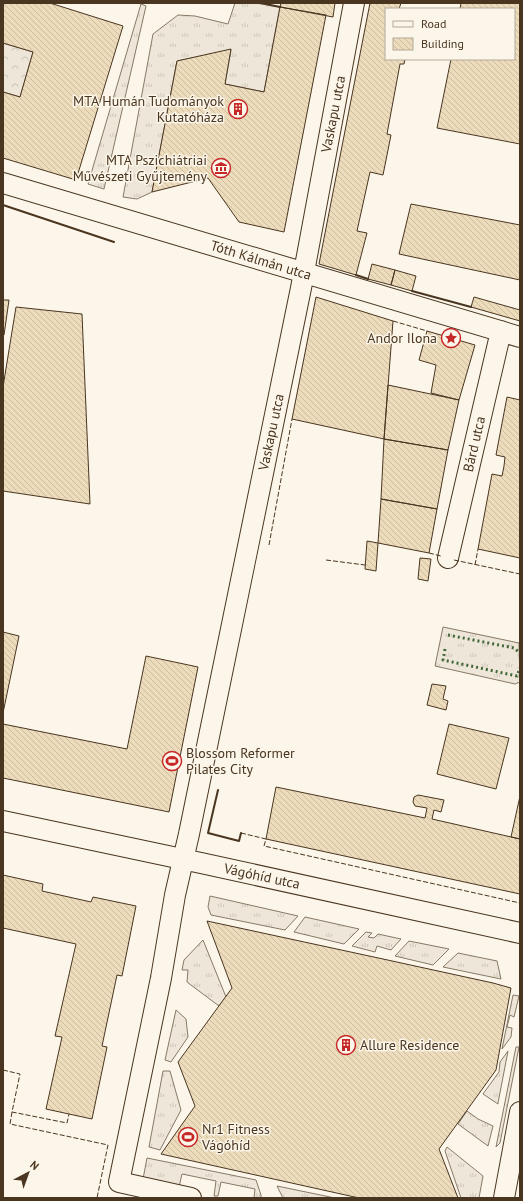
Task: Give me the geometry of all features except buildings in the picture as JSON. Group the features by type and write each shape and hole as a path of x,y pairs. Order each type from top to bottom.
{"street":[{"name":"Vaskapu utca","path":"191,1198 119,1182 161,978 175,895 304,273 354,3"},
{"name":"Tóth Kálmán utca","path":"3,183 520,337"},
{"name":"Bárd utca","path":"448,558 501,331"},
{"name":"Vágóhíd utca","path":"3,821 520,933"},
{"path":"504,1198 520,1112"}],"green space":[{"path":"235,3 255,3 280,7 264,92 225,84 231,50 177,61 152,192 137,199 123,197 153,34 178,15 195,16 228,24"},
{"path":"141,4 146,6 104,189 88,184"},
{"path":"3,43 33,52 20,97 3,92"},
{"path":"443,627 519,643 520,682 515,684 435,666"},
{"path":"210,896 298,916 285,930 211,915 208,907"},
{"path":"305,917 359,929 344,944 294,932"},
{"path":"366,932 372,933 368,937 374,938 378,934 401,939 391,950 377,946 375,952 352,946"},
{"path":"203,940 226,997 219,1006 187,982 188,970 182,970 184,960"},
{"path":"409,941 449,949 433,965 395,956"},
{"path":"458,953 497,961 501,979 443,967"},
{"path":"513,995 519,996 514,1017 510,1015 507,1027 512,1028 511,1037 502,1049"},
{"path":"176,1010 186,1019 188,1037 171,1062 165,1060"},
{"path":"516,1047 519,1047 500,1143 496,1147"},
{"path":"508,1051 498,1104 483,1094 499,1072 500,1062"},
{"path":"163,1071 170,1071 181,1110 160,1150 149,1147"},
{"path":"467,1111 478,1119 493,1126 488,1146 458,1124"},
{"path":"447,1147 483,1176 479,1198 461,1198 445,1151"},
{"path":"147,1158 256,1180 261,1198 254,1198 255,1189 221,1182 218,1196 214,1196 216,1181 182,1174 179,1187 143,1179"},
{"path":"277,1186 335,1198 283,1198"}],"hedge":[{"path":"448,635 514,648 520,653"},
{"path":"445,649 443,660 517,676 520,668"}],"fence":[{"path":"393,321 427,331"},
{"path":"269,545 292,419"},
{"path":"475,565 478,549"},
{"path":"429,553 441,556"},
{"path":"326,560 365,565"},
{"path":"454,560 520,574"},
{"path":"241,833 266,839 264,846 520,903"},
{"path":"3,1070 20,1074 12,1112 67,1123 69,1114"},
{"path":"12,1112 10,1124 108,1145 97,1198"}],"wall":[{"path":"261,3 280,7"},
{"path":"3,205 114,242"},
{"path":"356,275 368,279"},
{"path":"412,291 471,307"},
{"path":"218,790 208,833 239,841 241,833"}],"place":[{"name":"MTA Humán Tudományok Kutatóháza","path":"238,109"},
{"name":"MTA Pszichiátriai Művészeti Gyűjtemény","path":"221,168"},
{"name":"Andor Ilona","path":"451,338"},
{"name":"Blossom Reformer Pilates City","path":"172,761"},
{"name":"Allure Residence","path":"346,1045"},
{"name":"Nr1 Fitness Vágóhíd","path":"188,1137"}]}
